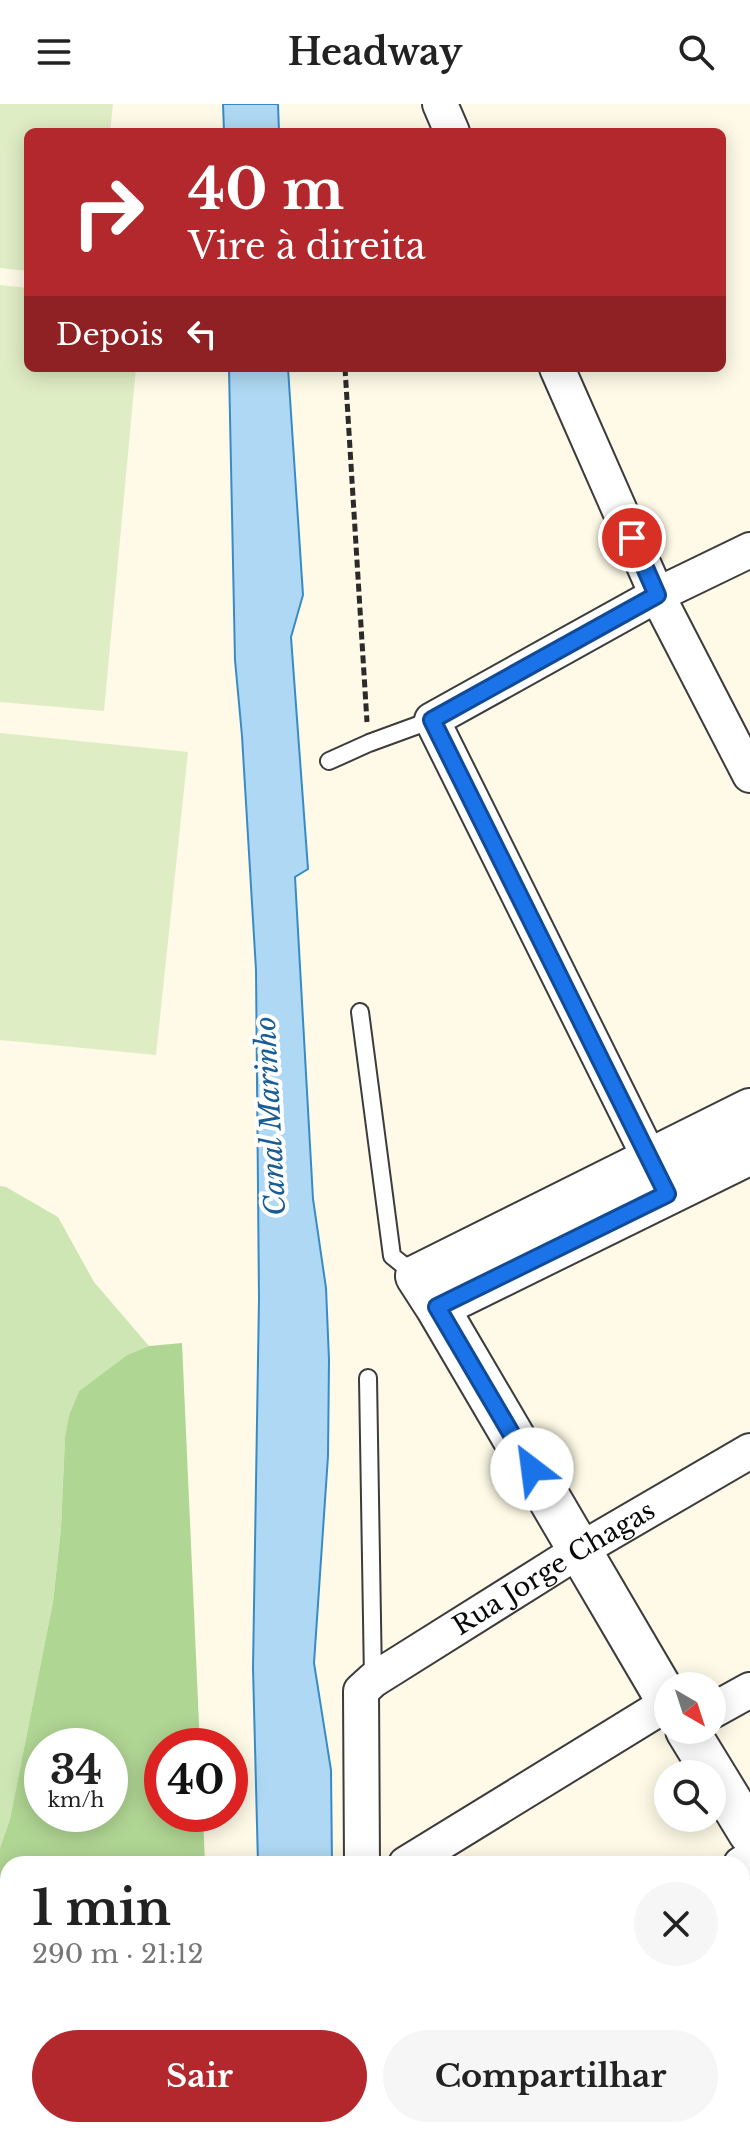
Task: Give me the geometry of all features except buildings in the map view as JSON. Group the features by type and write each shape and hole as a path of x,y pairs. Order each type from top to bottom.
{"street":[{"path":"440,104 450,128"},
{"path":"559,372 657,595 750,775"},
{"path":"659,1176 432,720 657,595 750,550"},
{"path":"654,1678 427,1292 659,1176 750,1110"},
{"path":"659,1176 750,1153"},
{"name":"Rua Jorge Chagas","path":"367,1686 580,1550 750,1451"},
{"path":"362,1856 367,1686"},
{"path":"726,1703 750,1690"},
{"path":"419,1856 654,1711"},
{"path":"696,1744 750,1833"}],"lane":[{"path":"329,761 432,720"},
{"path":"360,1012 392,1256 427,1292"},
{"path":"367,1686 368,1378"}],"path":[{"path":"345,372 369,743"}],"green space":[{"path":"0,104 113,104 110,128 24,128 24,271 0,268"},
{"path":"0,285 24,288 24,372 136,372 104,711 0,702"},
{"path":"0,733 188,752 156,1055 0,1040"},
{"path":"0,1186 58,1217 94,1282 149,1346 127,1355 79,1391 69,1415 53,1602 28,1728 24,1728 24,1748 10,1819 0,1848"},
{"path":"182,1343 199,1728 144,1728 144,1832 204,1832 205,1856 0,1856 24,1748 24,1832 128,1832 128,1728 28,1728 53,1602 61,1528 65,1437 69,1415 79,1391 127,1355 149,1346"}],"water":[{"path":"223,104 278,104 279,128 224,128"},
{"name":"Canal Marinho","path":"229,372 288,372 303,595 291,637 308,869 295,877 313,1199 326,1288 329,1360 328,1456 314,1663 331,1770 332,1856 258,1856 253,1668 259,1299 256,970 235,660"}],"route":[{"path":"532,1469 437,1307 667,1194 432,720 657,595 632,538"}]}
